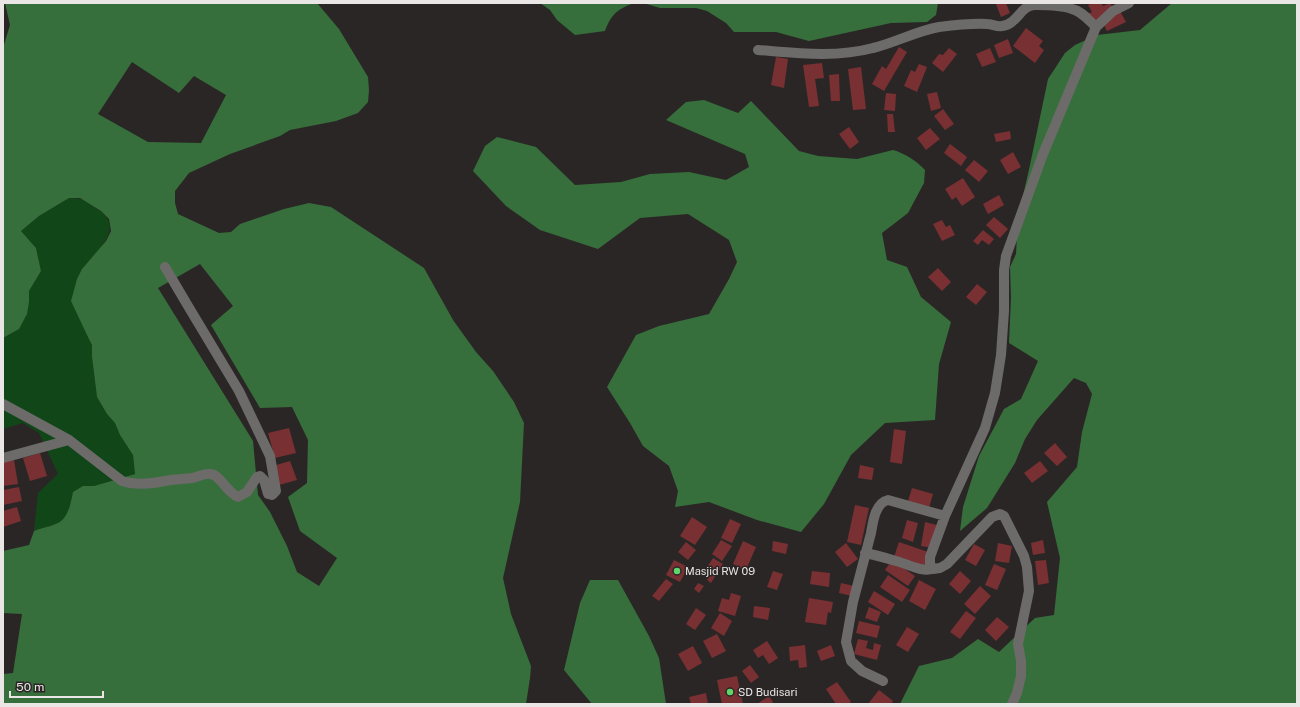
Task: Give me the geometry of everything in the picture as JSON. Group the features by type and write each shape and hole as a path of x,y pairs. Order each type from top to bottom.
{"street":[{"path":"933,569 930,564 930,557 945,516 985,428 995,393 1001,355 1004,312 1004,270 1006,256 1043,154 1096,27 1113,11 1129,3"},
{"path":"758,50 819,53 856,52 874,48 927,30 941,27 988,24 1001,27 1013,22 1026,7 1036,5 1073,9 1085,16 1096,27"},
{"path":"3,404 69,440 122,481 130,484 157,483 212,474 216,476 230,493 238,496 247,492 257,477 260,476 264,480 268,494 275,494 276,491 270,456 240,391 165,267"},
{"path":"3,458 69,440"},
{"path":"883,681 862,671 851,661 846,642 853,602 873,521 879,505 883,501 888,500 945,516"},
{"path":"866,553 899,561 920,569 928,570 940,568 947,564 992,517 1000,514 1004,516 1024,556 1027,567 1029,591 1023,624 1018,640 1021,661 1021,676 1017,693 1012,704"}],"green space":[{"path":"5,3 317,3 339,29 368,77 368,102 358,113 336,121 290,130 280,136 230,154 189,173 175,191 175,203 178,214 219,233 231,232 240,224 284,209 309,203 331,207 424,268 453,320 476,352 493,371 514,402 524,423 520,502 503,578 511,614 531,666 526,704 3,704 3,674 13,673 22,614 3,613 3,551 29,545 34,531 61,521 68,512 73,492 83,486 94,486 135,474 133,455 120,435 115,423 107,414 97,397 92,345 71,301 77,279 82,269 106,241 111,231 109,219 101,211 80,198 69,198 39,216 21,231 36,248 41,271 29,291 27,314 19,329 3,338 3,48 10,25","holes":["132,62 179,93 194,76 226,95 201,143 148,142 98,114","200,264 233,306 211,325 260,408 292,407 308,440 307,483 288,497 300,531 337,558 319,586 297,572 287,546 270,512 258,495 253,441 158,288"]},
{"path":"540,3 634,3 615,13 605,31 575,35 557,20 550,10"},
{"path":"643,3 938,3 936,15 927,22 891,23 809,41 776,32 734,32 726,23 707,11 696,8 660,8"},
{"path":"1172,3 1297,3 1297,704 900,704 919,666 952,658 978,639 999,652 1035,618 1054,615 1060,558 1047,502 1077,467 1082,432 1092,394 1086,383 1074,378 1037,420 1025,439 1015,463 987,508 960,531 963,507 979,456 1004,409 1021,399 1038,361 1009,343 1011,298 1010,267 1016,254 1018,218 1048,79 1065,53 1075,45 1097,35 1140,30"},
{"path":"704,100 738,113 751,101 799,151 818,156 857,159 893,150 910,158 925,170 924,183 908,213 882,233 887,260 907,267 921,297 951,322 939,364 935,420 885,423 851,455 824,504 801,532 757,520 709,502 675,507 678,491 669,466 643,446 607,387 636,335 659,326 709,314 737,262 729,240 688,214 640,218 598,249 540,230 506,206 473,171 485,146 497,137 536,147 575,185 621,182 650,174 689,172 726,180 749,167 745,154 666,120 686,102"},
{"path":"69,198 81,199 87,202 106,216 109,224 109,231 106,239 82,269 87,335 92,345 97,397 107,414 115,423 120,435 133,455 135,474 94,486 83,486 73,492 68,511 62,521 34,531 38,493 58,474 39,433 23,423 3,429 3,338 19,329 29,302 29,291 41,271 36,248 21,231 39,216"},
{"path":"590,580 618,580 649,636 659,658 666,704 592,704 564,670 580,603"}],"building":[{"path":"1006,3 1010,13 1001,17 996,4"},
{"path":"1093,3 1101,3 1103,6 1110,3 1115,11 1091,24 1086,15 1092,12 1088,5"},
{"path":"1120,11 1126,22 1107,31 1102,21"},
{"path":"1026,28 1043,41 1039,46 1044,50 1035,63 1013,46"},
{"path":"1008,39 1013,53 999,58 994,45"},
{"path":"899,47 907,52 884,91 872,84 882,66 886,69"},
{"path":"949,48 957,54 943,72 932,63 939,54 943,55"},
{"path":"990,48 996,62 982,67 976,54"},
{"path":"776,57 788,59 784,88 771,85"},
{"path":"822,63 824,78 815,79 819,106 809,107 803,65"},
{"path":"919,64 927,67 917,92 904,86 911,70 915,72"},
{"path":"861,67 866,109 853,110 848,69"},
{"path":"839,74 840,101 831,101 829,75"},
{"path":"937,92 941,108 931,111 927,94"},
{"path":"886,93 896,94 895,111 884,110"},
{"path":"943,109 954,124 945,130 934,116"},
{"path":"887,114 893,114 895,132 888,132"},
{"path":"849,127 859,142 850,149 839,134"},
{"path":"930,128 940,139 926,150 917,138"},
{"path":"1010,131 1011,139 996,142 994,134"},
{"path":"950,144 967,157 961,166 944,153"},
{"path":"1013,152 1021,167 1008,174 1000,160"},
{"path":"974,160 988,171 979,182 965,170"},
{"path":"963,178 975,197 962,206 956,197 952,200 945,189"},
{"path":"999,195 1004,205 988,214 983,204"},
{"path":"994,217 1008,229 1000,238 986,225"},
{"path":"942,220 946,227 950,225 955,235 942,241 933,224"},
{"path":"983,230 994,239 989,245 982,240 978,245 973,241"},
{"path":"938,268 951,282 942,291 928,277"},
{"path":"977,284 987,292 976,305 966,297"},
{"path":"289,428 296,453 275,458 268,433"},
{"path":"894,429 906,431 902,464 890,462"},
{"path":"1055,443 1067,457 1057,466 1044,453"},
{"path":"40,453 47,476 30,481 23,458"},
{"path":"14,460 18,484 3,486 3,462"},
{"path":"290,461 297,480 279,485 273,466"},
{"path":"1040,461 1048,471 1032,483 1024,473"},
{"path":"860,465 874,468 872,480 858,478"},
{"path":"19,487 22,501 3,505 3,490"},
{"path":"912,488 933,494 929,508 908,501"},
{"path":"855,505 869,508 861,545 847,542"},
{"path":"17,507 21,521 3,527 3,511"},
{"path":"692,517 707,527 695,545 680,536"},
{"path":"730,519 741,524 732,543 721,538"},
{"path":"907,520 918,523 913,542 902,538"},
{"path":"925,522 937,525 933,548 921,546"},
{"path":"721,540 732,546 722,561 712,554"},
{"path":"1043,540 1045,553 1033,555 1031,543"},
{"path":"743,541 756,547 746,570 733,564"},
{"path":"773,541 788,544 786,554 772,551"},
{"path":"686,542 696,550 688,560 678,552"},
{"path":"899,542 931,553 926,567 894,557"},
{"path":"846,543 858,559 847,567 835,552"},
{"path":"998,543 1012,546 1009,563 995,561"},
{"path":"974,544 985,550 976,566 965,560"},
{"path":"713,558 723,564 711,583 707,580 712,573 706,569"},
{"name":"Masjid RW 09","path":"674,560 688,567 680,582 666,575"},
{"path":"892,560 915,576 908,586 885,570"},
{"path":"1046,560 1049,583 1038,585 1035,561"},
{"path":"994,564 1006,569 997,590 985,585"},
{"path":"773,571 783,574 777,590 767,587"},
{"path":"812,571 830,573 829,587 810,584"},
{"path":"960,571 971,581 960,594 949,584"},
{"path":"888,575 910,590 902,602 880,587"},
{"path":"666,579 673,584 659,601 652,596"},
{"path":"919,580 936,589 925,610 909,601"},
{"path":"698,583 704,586 699,593 694,589"},
{"path":"841,583 854,586 852,596 839,593"},
{"path":"980,586 991,596 975,614 964,604"},
{"path":"874,591 895,604 888,615 868,602"},
{"path":"731,593 741,596 735,616 718,611 722,598 729,600"},
{"path":"809,598 833,602 831,613 828,612 826,625 805,622"},
{"path":"754,606 770,608 768,620 753,617"},
{"path":"869,607 881,612 877,622 865,618"},
{"path":"696,608 706,615 695,630 686,624"},
{"path":"966,611 976,618 960,639 950,632"},
{"path":"720,613 732,621 724,636 711,628"},
{"path":"997,617 1009,627 996,641 985,630"},
{"path":"859,621 880,626 877,638 856,633"},
{"path":"907,627 919,634 908,652 896,645"},
{"path":"717,634 726,651 712,658 703,641"},
{"path":"858,639 868,641 866,648 873,650 874,643 881,645 877,660 854,654"},
{"path":"767,641 778,658 769,664 763,655 758,658 753,650"},
{"path":"805,645 807,667 799,668 798,660 790,661 789,647"},
{"path":"831,645 835,656 821,661 817,651"},
{"path":"693,646 702,663 688,671 678,654"},
{"path":"750,665 759,677 751,683 742,671"},
{"name":"SD Budisari","path":"737,676 743,704 722,704 717,680"},
{"path":"837,682 851,702 848,704 836,704 826,689"},
{"path":"879,690 893,701 891,704 868,704"},
{"path":"706,693 708,704 691,704 689,697"},
{"path":"769,696 773,702 771,704 757,704"}],"place":[{"name":"Masjid RW 09","path":"677,571"},
{"name":"SD Budisari","path":"730,692"}]}
